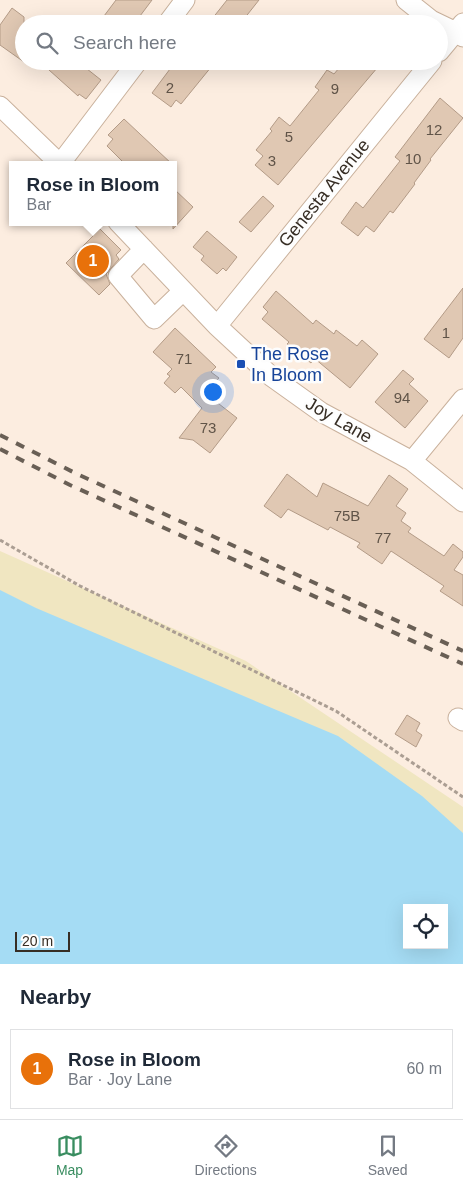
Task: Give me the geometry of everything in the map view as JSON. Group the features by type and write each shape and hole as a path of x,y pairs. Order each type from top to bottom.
{"street":[{"path":"174,15 185,0"},
{"path":"406,0 425,15"},
{"path":"448,26 461,30 448,43"},
{"path":"63,161 131,70"},
{"name":"Genesta Avenue","path":"217,326 425,70"},
{"path":"0,106 58,161"},
{"name":"Joy Lane","path":"122,226 217,326 272,377 321,412 412,461 463,502"},
{"path":"144,249 118,276 154,318 183,291"},
{"path":"412,461 463,399"}],"path":[{"path":"0,540 80,586 336,711 463,797"}],"sand":[{"path":"0,551 246,661 463,807 463,926 448,912 448,904 436,904 0,676"}],"water":[{"path":"0,590 36,608 338,736 422,796 463,833 463,964 0,964"}],"building":[{"path":"116,0 152,0 141,15 105,15"},
{"path":"227,0 259,0 247,15 215,15"},
{"path":"12,8 21,15 15,15 15,56 0,45 0,25"},
{"path":"49,70 88,70 101,80 86,99 79,94 78,96"},
{"path":"169,70 209,70 181,104 176,100 171,107 152,93"},
{"path":"327,70 334,74 337,70 375,70 278,185 255,165 263,156 256,150 272,131 270,129 279,117 290,126 319,90 315,87"},
{"path":"440,98 463,118 430,159 415,184 393,213 390,211 374,232 366,226 358,236 341,223 356,202 363,208 400,161 395,157"},
{"path":"124,119 169,161 122,161 107,146 113,139 108,135"},
{"path":"177,192 193,207 177,225"},
{"path":"263,196 274,206 251,232 239,222"},
{"path":"100,229 121,250 116,255 119,259 106,274 110,284 99,295 66,263"},
{"path":"207,231 237,257 226,271 223,268 217,274 201,260 204,256 193,247"},
{"path":"463,288 463,338 449,358 424,339"},
{"path":"276,291 313,324 316,320 334,334 336,330 357,346 362,340 378,354 350,388 314,358 311,363 287,344 289,342 262,319 268,312 263,307"},
{"path":"175,328 216,367 211,372 219,378 205,393 237,418 210,453 193,440 179,438 202,408 181,387 175,393 164,383 170,376 167,374 172,369 153,352"},
{"path":"403,370 414,379 409,384 428,401 405,428 375,402"},
{"path":"287,474 317,497 323,483 368,506 389,475 408,489 396,506 406,513 401,521 411,528 408,532 444,556 453,544 463,552 463,557 454,570 463,575 463,606 440,591 444,586 391,551 382,564 357,547 360,543 330,527 328,530 288,509 281,518 264,506"},
{"path":"407,715 420,723 416,731 422,735 416,747 395,734"}],"railway":[{"path":"0,435 75,473 463,651"},
{"path":"0,449 70,485 463,664"}],"place":[{"name":"Rose in Bloom","path":"93,261"},
{"name":"The Rose In Bloom","path":"241,364"}]}
